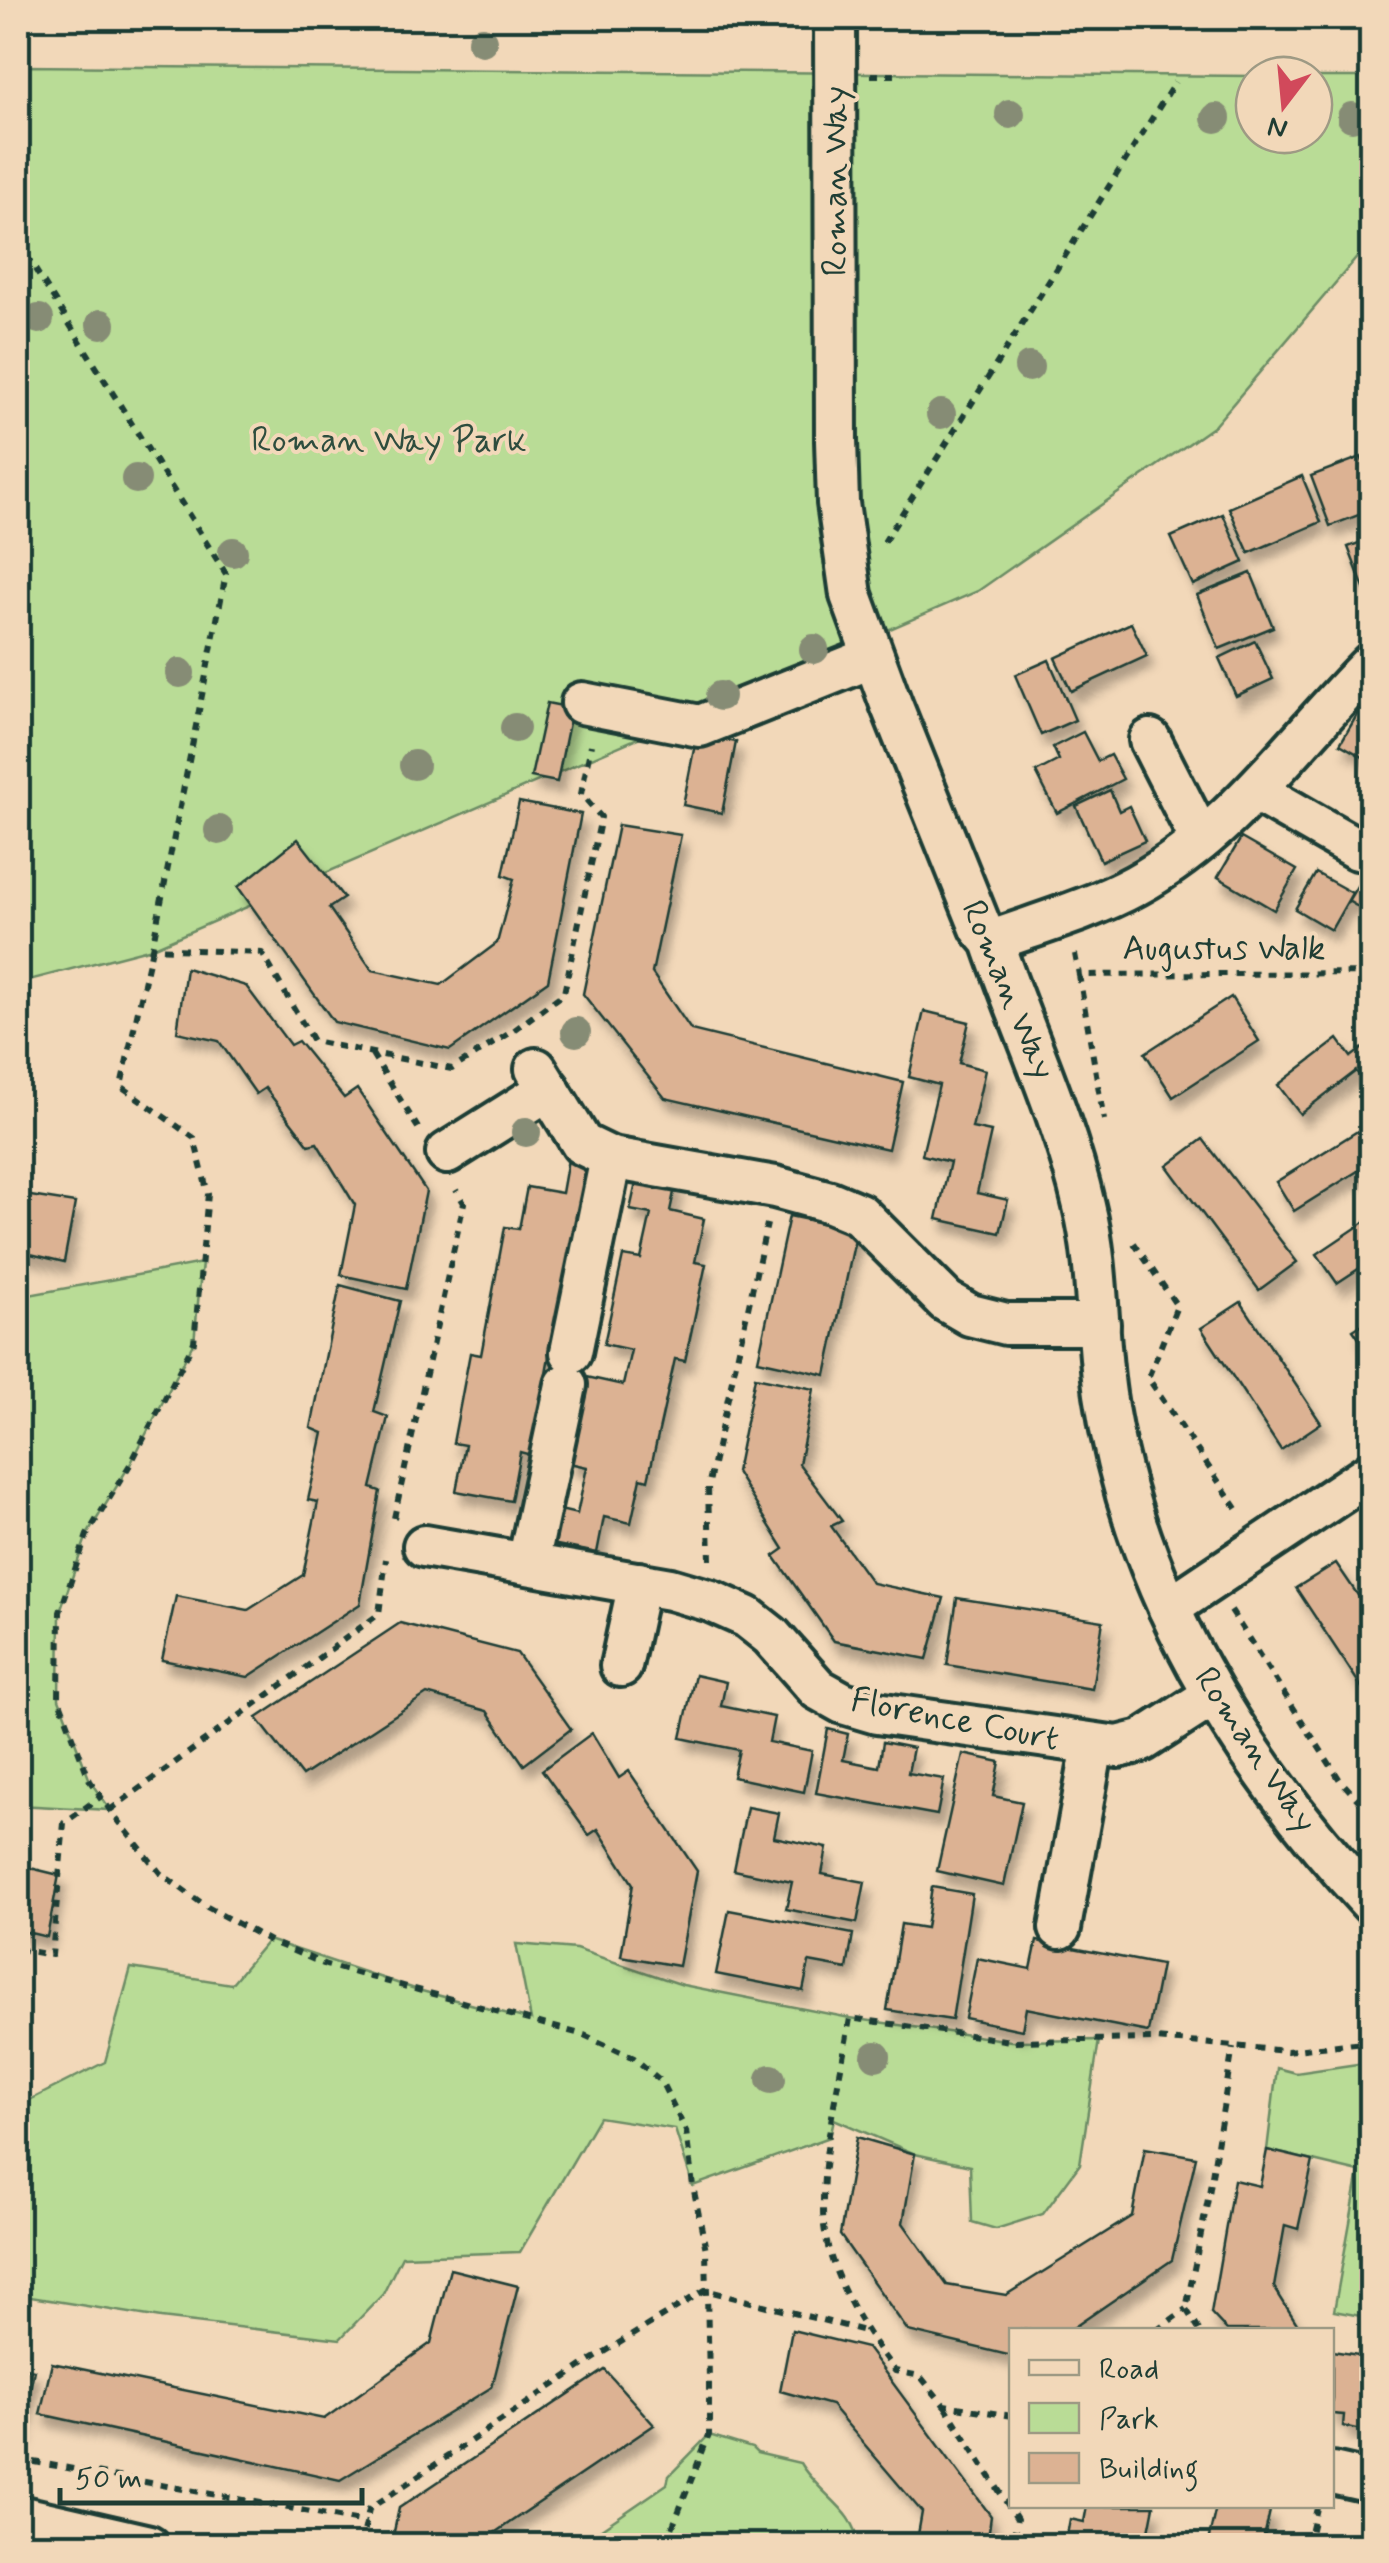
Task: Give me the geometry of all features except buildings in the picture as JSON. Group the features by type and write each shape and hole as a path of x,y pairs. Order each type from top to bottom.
{"street":[{"name":"Roman Way","path":"835,18 836,441 838,504 851,595 981,928 992,942 1074,1163 1086,1212 1105,1393 1125,1492 1169,1608 1212,1696 1304,1827 1372,1904"},
{"path":"590,704 700,726 873,656"},
{"path":"992,942 1136,886 1201,840 1256,791 1372,664"},
{"path":"1150,740 1201,840"},
{"path":"1256,791 1357,848"},
{"path":"441,1159 542,1079 582,1144 611,1158 776,1187 859,1214 946,1301 970,1314 1006,1324 1099,1324"},
{"path":"528,1564 611,1158"},
{"path":"1169,1608 1372,1472"},
{"name":"Florence Court","path":"407,1542 711,1601 747,1617 771,1636 818,1688 843,1703 877,1712 1118,1747 1142,1741 1212,1696"},
{"path":"621,1666 639,1584"},
{"path":"1060,1928 1093,1745"},
{"path":"1334,2473 1372,2482"},
{"path":"18,2516 149,2546"}],"path":[{"path":"851,595 1176,82"},
{"path":"18,242 226,574 121,1086 194,1138 208,1194 194,1342 131,1463 87,1535 60,1612 58,1700 100,1797 160,1873 207,1907 326,1965 584,2035 634,2058 661,2081 686,2131 706,2250 709,2436 665,2546"},
{"path":"152,948 262,953 313,1040 452,1069 564,993 601,817 581,794 590,704"},
{"name":"Augustus Walk","path":"1066,913 1079,975 1372,973"},
{"path":"1079,975 1106,1129"},
{"path":"110,1810 379,1614 407,1542 464,1203 441,1159 371,1053"},
{"path":"711,1601 708,1487 776,1187"},
{"path":"1133,1242 1176,1306 1148,1378 1240,1513 1228,1521"},
{"path":"1210,1579 1340,1780 1372,1815"},
{"path":"18,1949 52,1956 64,1823 100,1797"},
{"path":"1009,2507 920,2376 894,2371 865,2332 837,2276 822,2213 850,2018 1011,2040 1157,2039 1287,2051 1372,2042"},
{"path":"1160,2328 1186,2310 1210,2194 1232,2047"},
{"path":"361,2546 369,2509 590,2361 705,2290 865,2332"},
{"path":"1186,2310 1198,2328"},
{"path":"944,2406 1009,2416"},
{"path":"18,2458 366,2522"},
{"path":"1010,2508 1017,2519 1012,2546"},
{"path":"1308,2546 1317,2508"}],"green space":[{"name":"Roman Way Park","path":"18,66 1234,76 1234,155 1334,155 1334,77 1371,77 1371,241 1214,426 978,591 152,948 18,983"},
{"path":"202,1263 194,1342 131,1463 87,1535 60,1612 59,1699 90,1781 110,1810 18,1805 18,1297"},
{"path":"268,1940 418,1990 531,2020 516,1944 576,1949 683,1985 850,2018 1011,2041 1099,2040 1080,2164 1043,2214 996,2229 972,2222 970,2166 915,2154 834,2119 830,2137 693,2186 675,2129 599,2117 520,2252 402,2256 383,2294 340,2339 161,2318 18,2295 18,2132 22,2104 105,2062 131,1968 231,1984"},
{"path":"1371,2062 1371,2318 1334,2311 1359,2172 1267,2150 1277,2068 1296,2073"},
{"path":"709,2435 757,2453 800,2463 844,2512 857,2533 859,2545 578,2545 667,2484 669,2476"}]}
